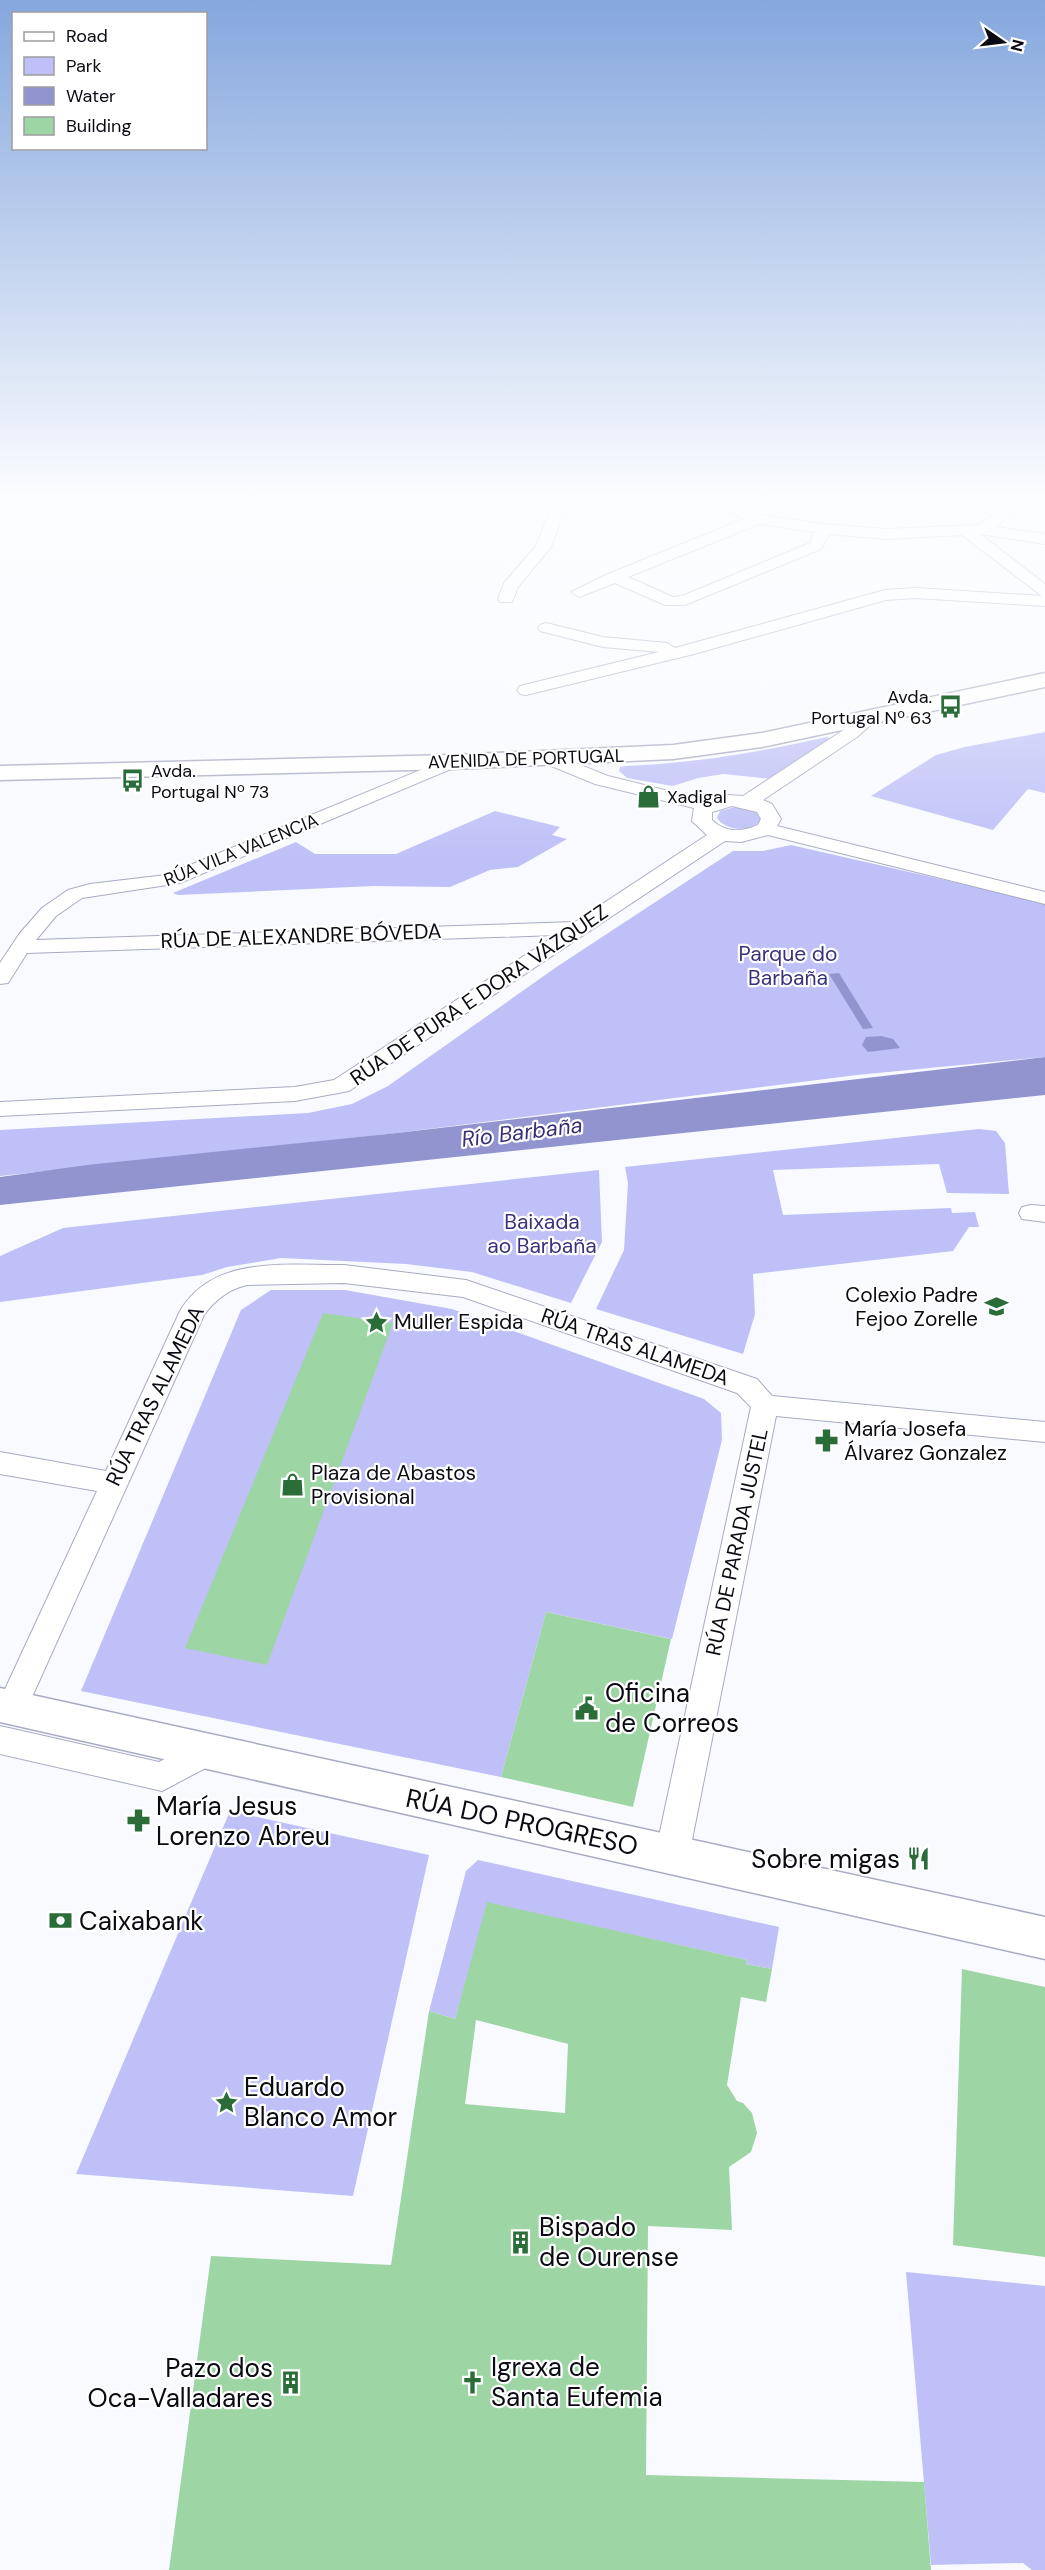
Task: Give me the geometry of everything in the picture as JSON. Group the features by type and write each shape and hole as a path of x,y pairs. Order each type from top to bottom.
{"street":[{"path":"526,690 688,650 792,621"},
{"path":"546,628 603,642 688,650"},
{"name":"AVENIDA DE PORTUGAL","path":"0,772 550,759 594,770 617,756 724,747 849,727 873,715 1045,680"},
{"path":"748,801 849,727"},
{"name":"RÚA VILA VALENCIA","path":"0,978 49,912 71,895 88,890 140,886 172,879 452,762"},
{"path":"399,784 414,763"},
{"path":"374,764 380,778 375,795"},
{"path":"594,770 707,806"},
{"path":"766,829 771,819 769,813 748,801 725,800 707,806 702,811 702,822 713,831 722,834 746,836 766,829 1045,898"},
{"name":"RÚA DE PURA E DORA VÁZQUEZ","path":"0,1109 295,1094 341,1086 722,834"},
{"name":"RÚA DE ALEXANDRE BÓVEDA","path":"23,946 485,929 579,928"},
{"name":"RÚA TRAS ALAMEDA","path":"4,1718 193,1311 203,1298 226,1281 247,1276 344,1274 466,1289 747,1386 765,1405"},
{"path":"765,1405 1045,1432"},
{"name":"RÚA DE PARADA JUSTEL","path":"672,1855 765,1405"},
{"path":"0,1463 112,1484"},
{"name":"RÚA DO PROGRESO","path":"4,1718 206,1752 1045,1938"}],"green space":[{"path":"1045,732 1045,793 1028,789 993,830 871,796 936,755 965,747"},
{"path":"827,737 832,739 771,779 724,774 698,778 673,786 627,778 619,771 620,767 626,766 727,756"},
{"path":"739,806 758,813 761,820 751,827 738,829 726,826 717,818 720,811"},
{"path":"495,811 560,827 552,835 567,839 518,867 490,870 450,887 373,886 178,895 173,893 296,842 315,854 396,854"},
{"name":"Parque do Barbaña","path":"791,845 1045,903 1045,1057 857,1075 397,1133 0,1176 0,1130 308,1113 352,1104 388,1086 558,966 733,851 763,851"},
{"path":"979,1129 996,1131 1005,1143 1009,1194 947,1193 939,1164 773,1170 783,1215 951,1208 952,1213 975,1212 979,1227 969,1227 953,1251 753,1274 755,1314 743,1354 596,1309 624,1250 628,1183 625,1167"},
{"name":"Baixada ao Barbaña","path":"599,1170 602,1242 571,1303 472,1272 406,1264 281,1258 227,1267 202,1275 0,1302 0,1256 63,1228"},
{"path":"271,1290 345,1290 452,1309 704,1399 721,1413 722,1440 672,1639 546,1612 501,1777 81,1691 241,1310"},
{"path":"230,1811 429,1855 353,2196 76,2174"},
{"path":"478,1860 779,1927 772,1969 746,1964 747,1960 488,1903 455,2019 429,2011 466,1871"},
{"path":"906,2272 1045,2286 1045,2570 1032,2570 1023,2563 931,2565"}],"water":[{"path":"839,973 873,1028 863,1029 829,974"},
{"path":"881,1036 893,1039 900,1048 868,1052 862,1045 866,1037"},
{"name":"Río Barbaña","path":"1045,1057 1045,1095 0,1205 0,1177 87,1165 397,1133"}],"building":[{"name":"Plaza de Abastos Provisional","path":"323,1313 393,1323 267,1665 185,1648"},
{"name":"Oficina de Correos","path":"546,1612 671,1639 633,1807 501,1777"},
{"path":"487,1902 747,1960 746,1964 772,1969 766,2002 741,1997 727,2085 737,2101 743,2103 752,2113 757,2133 751,2152 729,2167 732,2230 648,2226 646,2475 924,2482 931,2570 169,2570 211,2256 391,2265 429,2011 455,2019","holes":["476,2020 568,2044 565,2113 465,2104"]},
{"path":"962,1969 1045,1987 1045,2257 953,2245"}],"place":[{"name":"Avda. Portugal Nº 63","path":"950,707"},
{"name":"Avda. Portugal Nº 73","path":"133,781"},
{"name":"Xadigal","path":"649,797"},
{"name":"Colexio Padre Fejoo Zorelle","path":"996,1307"},
{"name":"Muller Espida","path":"376,1322"},
{"name":"María Josefa Álvarez Gonzalez","path":"826,1441"},
{"name":"Plaza de Abastos Provisional","path":"293,1485"},
{"name":"Oficina de Correos","path":"587,1708"},
{"name":"María Jesus Lorenzo Abreu","path":"138,1821"},
{"name":"Sobre migas","path":"918,1859"},
{"name":"Caixabank","path":"61,1921"},
{"name":"Eduardo Blanco Amor","path":"226,2102"},
{"name":"Bispado de Ourense","path":"521,2242"},
{"name":"Igrexa de Santa Eufemia","path":"473,2382"},
{"name":"Pazo dos Oca-Valladares","path":"291,2383"}]}
